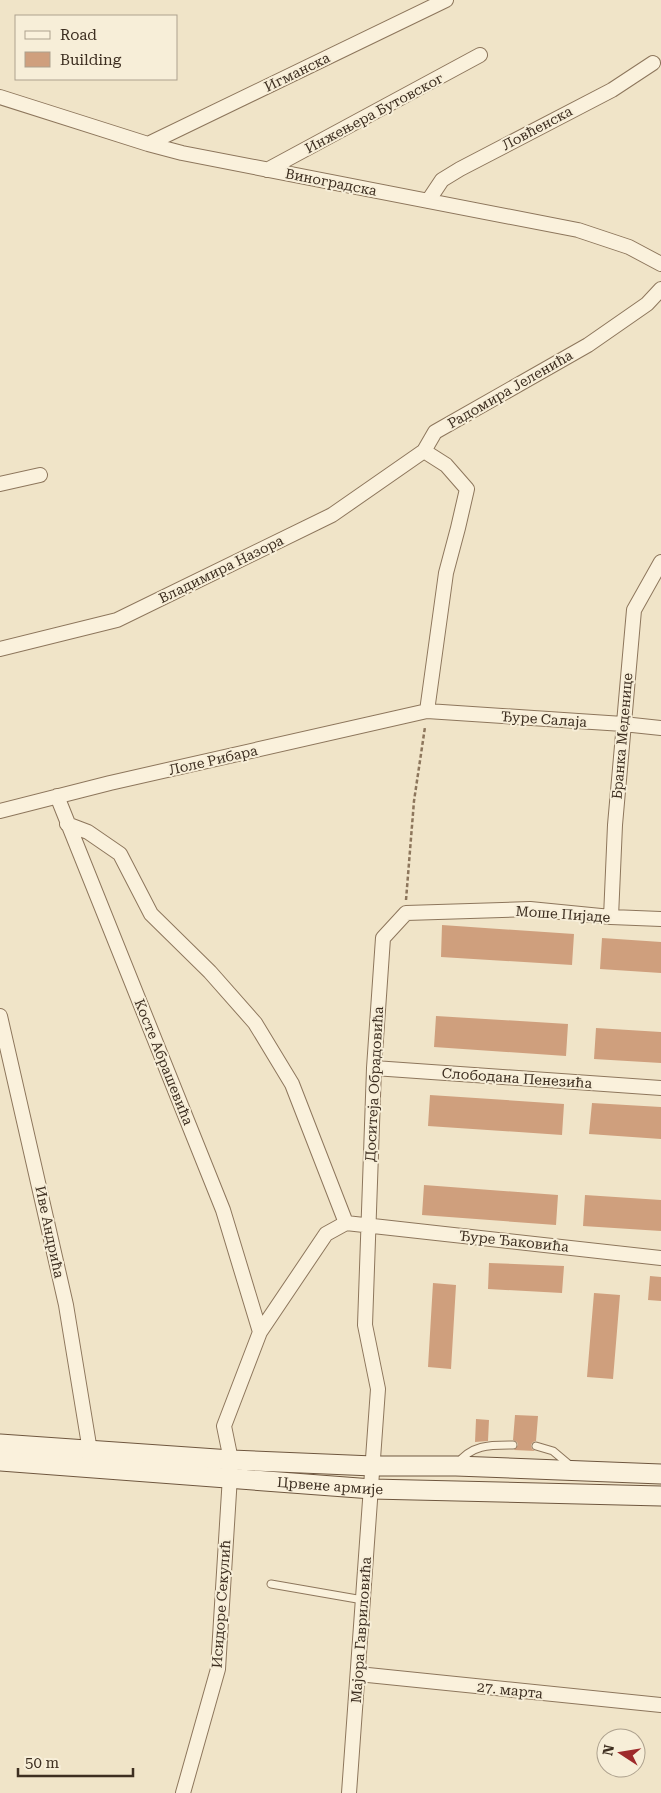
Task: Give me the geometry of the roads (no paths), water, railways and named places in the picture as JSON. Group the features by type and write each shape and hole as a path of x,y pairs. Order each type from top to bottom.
{"main road":[{"name":"Црвене армије","path":"0,1444 90,1451 372,1489 661,1496"},
{"name":"Црвене армије","path":"0,1461 230,1470 456,1466 661,1474"}],"street":[{"name":"Игманска","path":"148,144 446,0"},
{"name":"Инжењера Бутовског","path":"267,170 480,55"},
{"name":"Ловћенска","path":"428,201 442,180 612,90 653,63"},
{"name":"Виноградска","path":"0,97 148,144 267,170 578,230 629,246 661,264"},
{"name":"Радомира Јеленића","path":"424,451 435,432 588,345 647,304 661,289"},
{"name":"Владимира Назора","path":"0,649 117,620 332,516 424,451"},
{"path":"424,451 446,465 467,489 446,573 427,710"},
{"path":"0,484 40,475"},
{"name":"Бранка Меденице","path":"611,917 615,825 634,610 661,562"},
{"name":"Ђуре Салаја","path":"427,710 661,728"},
{"name":"Лоле Рибара","path":"0,810 427,710"},
{"name":"Косте Абрашевића","path":"57,796 223,1210 260,1332"},
{"path":"67,824 88,832 120,854 151,914 210,972 255,1023 292,1084 346,1223"},
{"name":"Моше Пијаде","path":"406,913 530,909 611,917 661,919"},
{"name":"Доситеја Обрадовића","path":"373,1466 378,1389 365,1325 374,1068 383,938 406,913"},
{"name":"Иве Андрића","path":"0,1016 66,1305 90,1451"},
{"name":"Слободана Пенезића","path":"374,1068 661,1088"},
{"path":"230,1470 224,1426 260,1332 326,1234 346,1223 368,1225"},
{"name":"Ђуре Ђаковића","path":"368,1225 661,1258"},
{"name":"Мајора Гавриловића","path":"349,1793 373,1466"},
{"name":"Исидоре Секулић","path":"182,1793 218,1669 230,1470"},
{"name":"27. марта","path":"358,1674 661,1705"}],"lane":[{"path":"456,1466 469,1452 481,1446 513,1445"},
{"path":"536,1446 546,1448 561,1456 576,1471"},
{"path":"271,1584 363,1600"}]}
